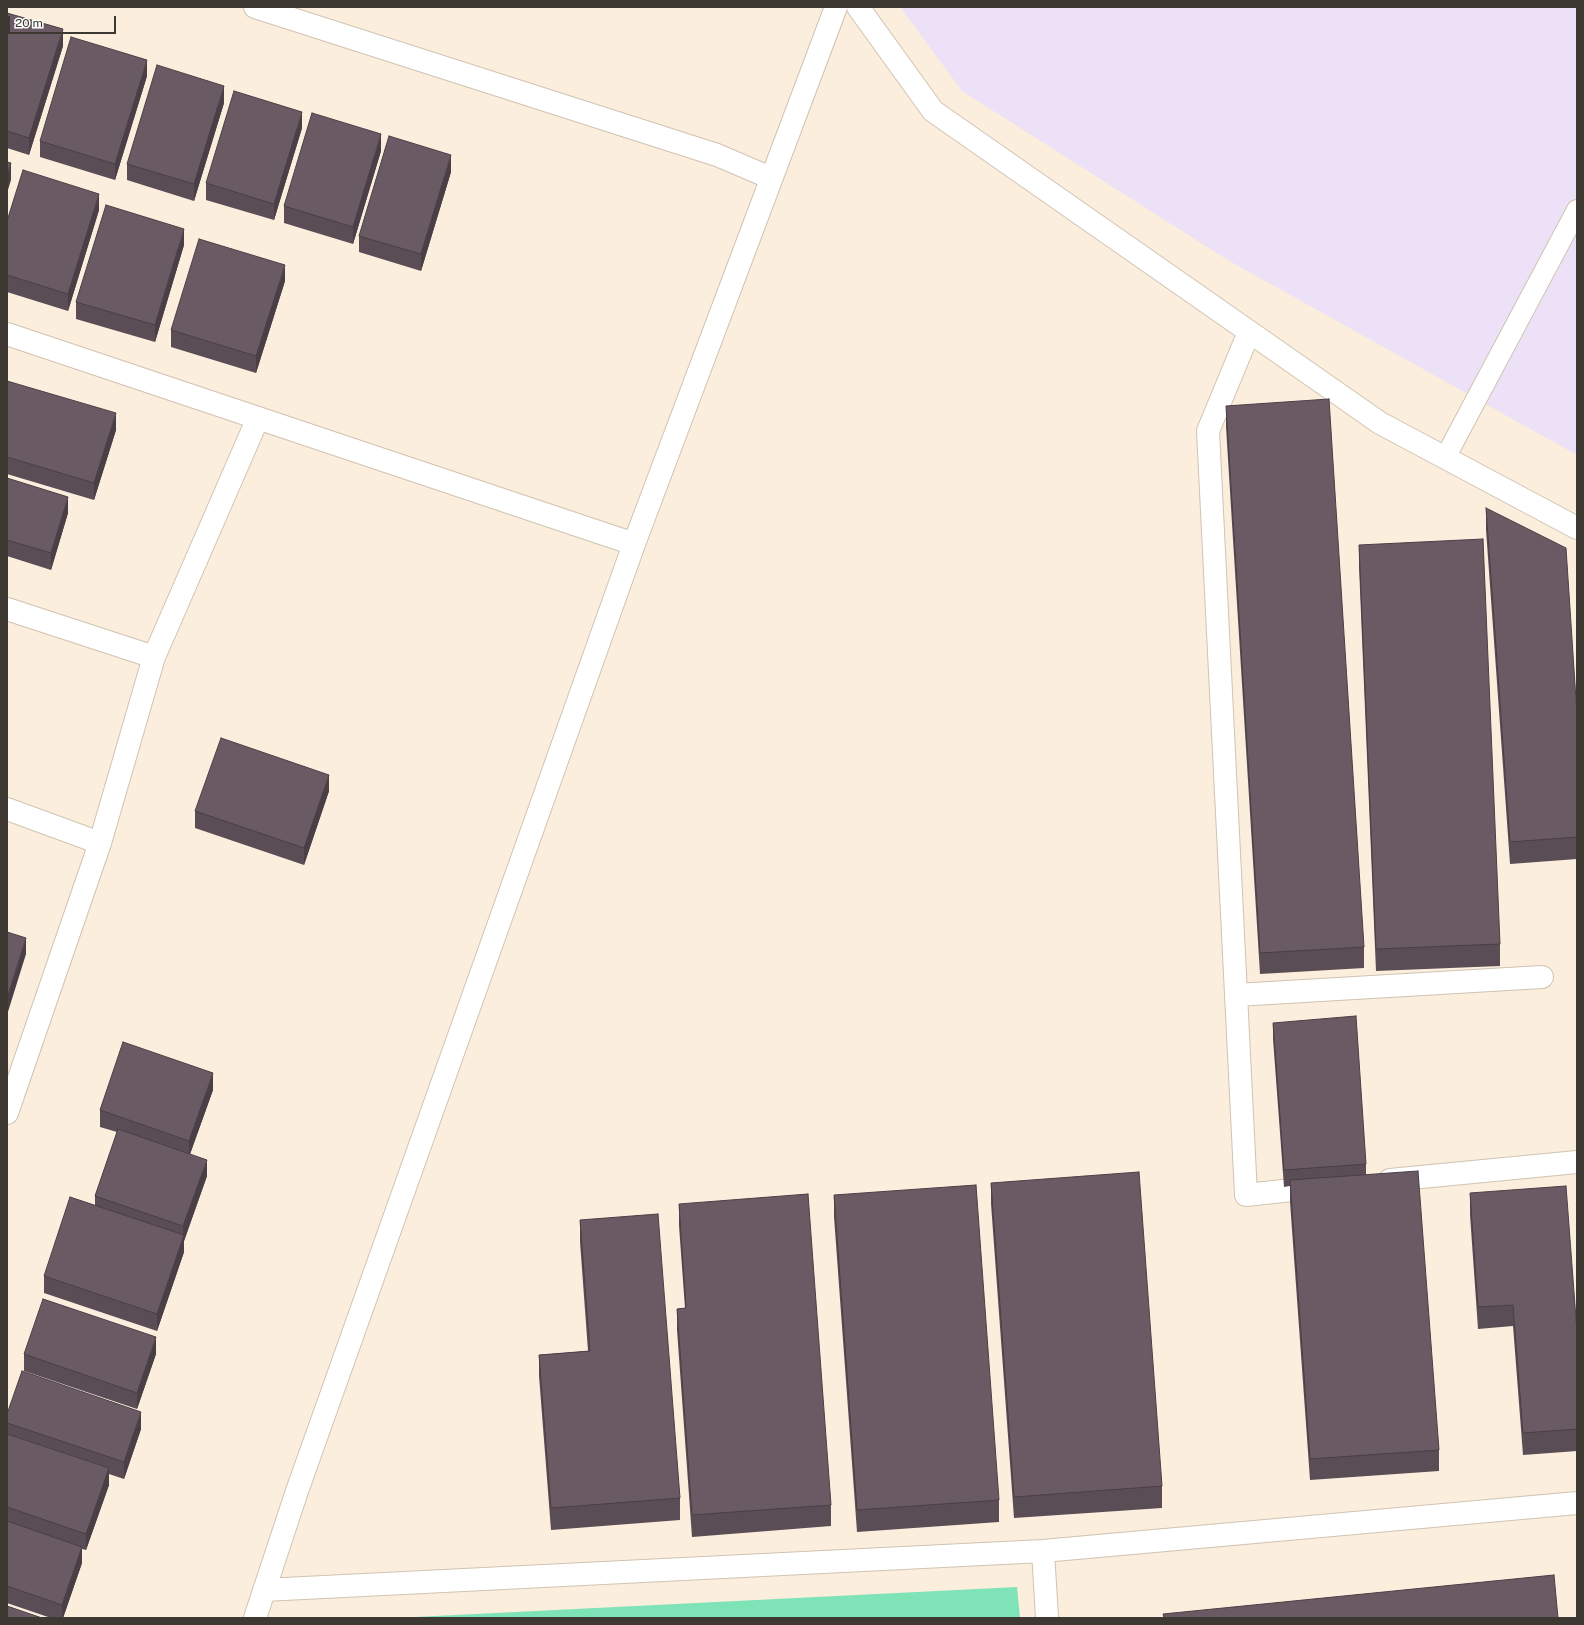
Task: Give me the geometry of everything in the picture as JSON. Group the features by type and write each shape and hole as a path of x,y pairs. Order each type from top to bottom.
{"street":[{"path":"255,7 717,155 771,178"},
{"path":"255,1618 302,1476 634,544 836,7"},
{"path":"858,7 933,111 1380,423 1577,528"},
{"path":"1249,332 1208,431 1246,1195 1340,1185"},
{"path":"7,334 634,544"},
{"path":"7,1113 100,844 154,657 258,418"},
{"path":"7,609 154,657"},
{"path":"7,809 100,844"},
{"path":"1236,995 1542,977"},
{"path":"1372,1182 1577,1162"},
{"path":"264,1590 1043,1551 1577,1503"},
{"path":"1043,1551 1047,1618"}],"lane":[{"path":"1445,458 1577,210"}],"shaded area":[{"path":"900,7 1577,7 1577,455 1226,259 962,91"}],"green space":[{"path":"1017,1587 1020,1618 395,1618"}],"building":[{"path":"7,13 63,29 29,138 7,131"},
{"path":"71,37 147,60 115,164 40,141"},
{"path":"157,65 224,86 194,184 127,164"},
{"path":"234,91 302,112 274,204 206,183"},
{"path":"312,113 381,134 353,227 284,206"},
{"path":"389,136 451,155 421,254 359,236"},
{"path":"7,162 11,163 7,176"},
{"path":"23,170 99,194 68,294 7,275 7,221"},
{"path":"106,205 184,229 155,325 76,302"},
{"path":"199,239 285,265 256,356 171,330"},
{"path":"7,381 116,413 94,483 7,457"},
{"path":"1329,399 1364,947 1260,953 1226,406"},
{"path":"7,478 68,497 51,553 7,540"},
{"path":"1486,508 1566,548 1577,715 1577,837 1510,842"},
{"path":"1483,539 1500,944 1376,949 1359,545"},
{"path":"221,738 329,775 304,848 195,811"},
{"path":"7,932 26,938 7,998"},
{"path":"1356,1016 1366,1164 1284,1170 1273,1023"},
{"path":"123,1042 213,1073 189,1141 100,1110"},
{"path":"118,1129 207,1160 183,1226 95,1196"},
{"path":"1418,1171 1439,1450 1310,1459 1290,1180"},
{"path":"1139,1172 1162,1486 1014,1497 991,1183"},
{"path":"976,1185 999,1500 857,1510 834,1195"},
{"path":"1566,1186 1577,1332 1577,1429 1523,1433 1513,1305 1478,1307 1470,1193"},
{"path":"808,1194 831,1505 692,1515 677,1309 686,1308 679,1204"},
{"path":"70,1197 184,1235 157,1314 44,1276"},
{"path":"658,1214 680,1498 551,1508 539,1355 590,1351 580,1220"},
{"path":"43,1299 156,1337 137,1393 24,1354"},
{"path":"22,1371 141,1412 124,1462 7,1423 7,1414"},
{"path":"7,1434 109,1468 86,1534 7,1507"},
{"path":"7,1521 82,1547 62,1605 7,1586"},
{"path":"1554,1575 1558,1618 1164,1618 1163,1614"},
{"path":"7,1606 42,1618 7,1618"}]}
